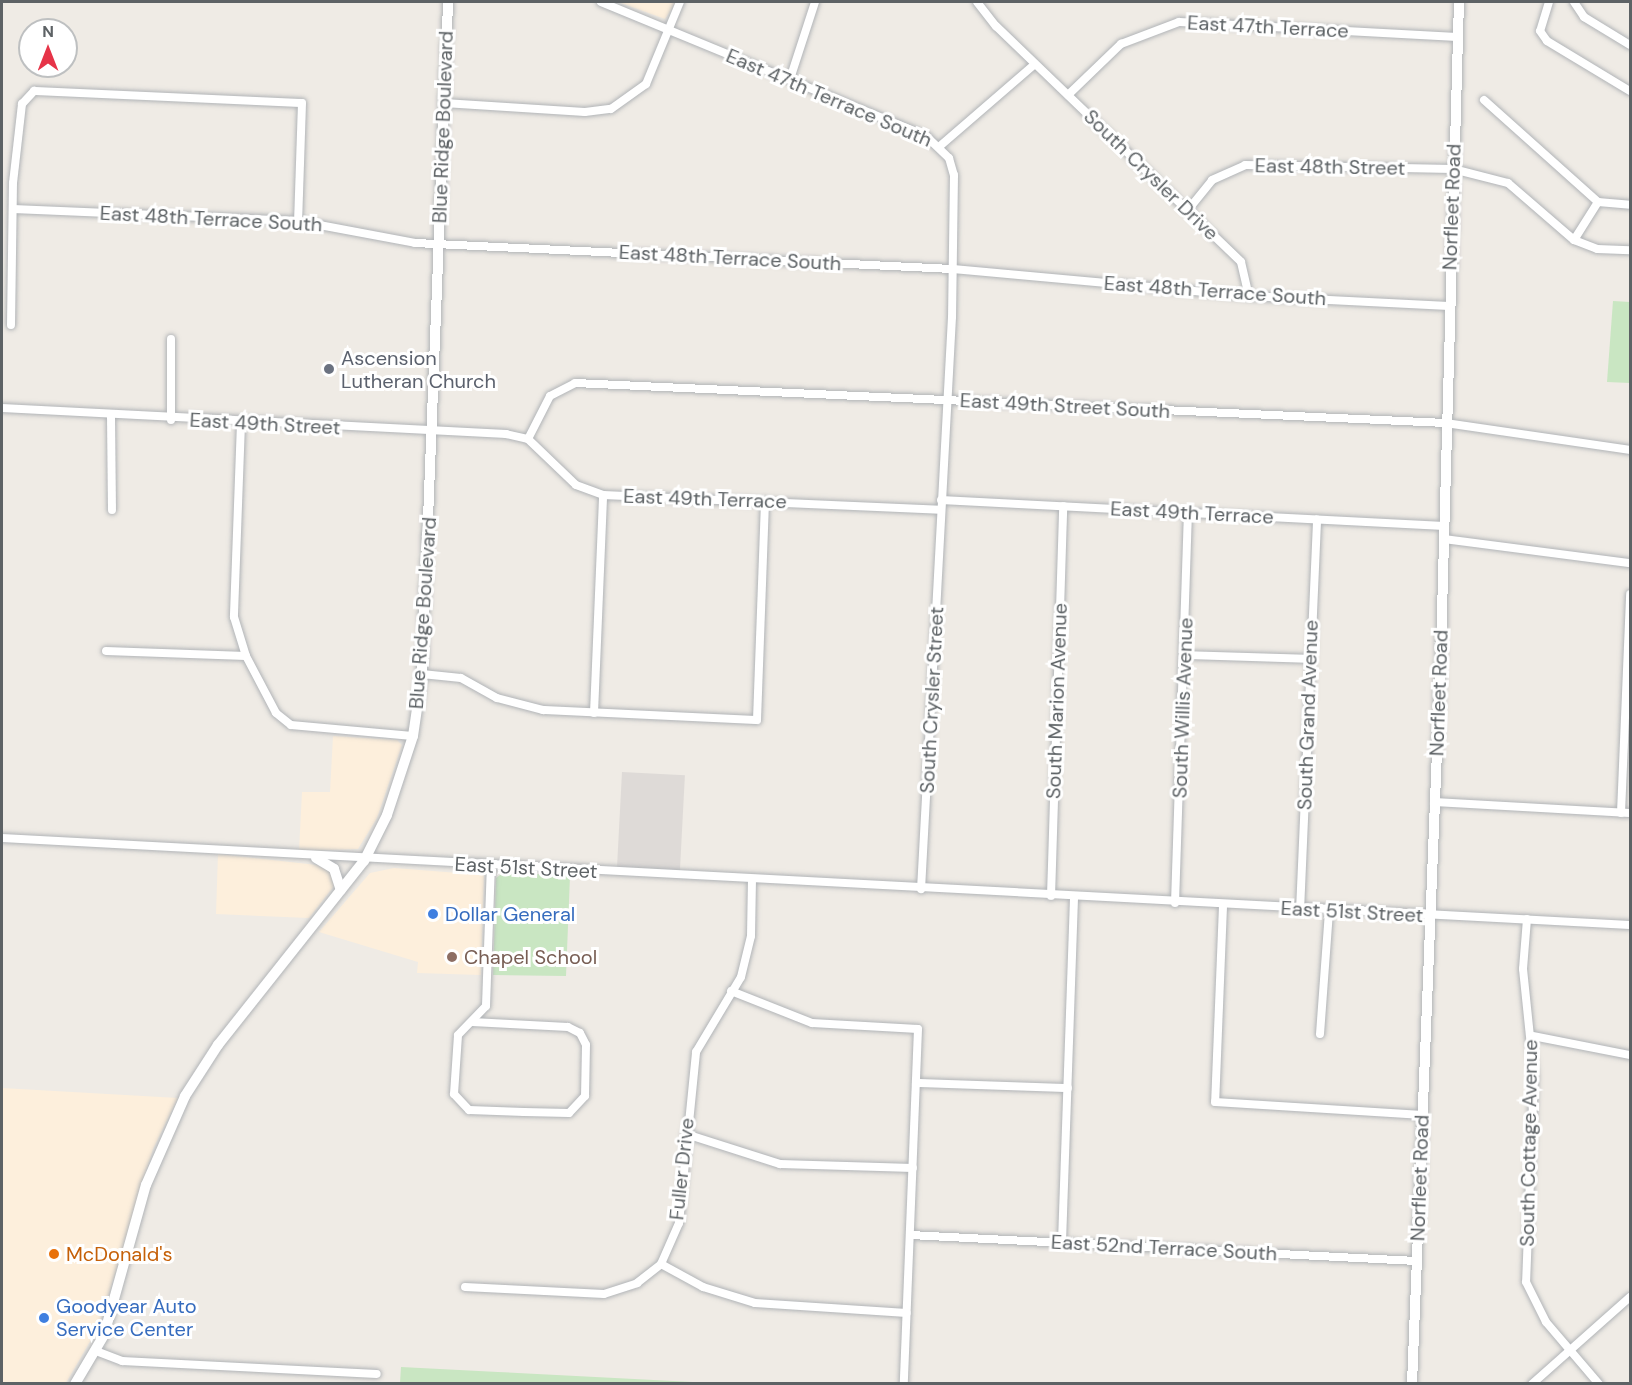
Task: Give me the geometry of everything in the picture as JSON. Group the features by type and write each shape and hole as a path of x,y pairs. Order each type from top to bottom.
{"street":[{"name":"Blue Ridge Boulevard","path":"75,1383 96,1351 146,1185 185,1096 218,1045 364,861 387,815 413,736 422,674 448,2"},
{"name":"East 47th Terrace South","path":"601,2 790,79 940,146 1035,64"},
{"path":"444,103 585,112 611,109 646,84 672,31 680,2"},
{"path":"790,79 815,2"},
{"name":"South Crysler Drive","path":"977,2 1035,64 1241,262 1249,296"},
{"name":"Norfleet Road","path":"1412,1383 1444,539 1459,2"},
{"path":"1549,2 1540,30 1547,41 1630,91"},
{"path":"1575,2 1584,16 1630,45"},
{"name":"East 47th Terrace","path":"1068,95 1121,44 1179,22 1458,37"},
{"path":"11,325 13,209 26,98 34,91 302,103 297,221"},
{"path":"1484,100 1598,202 1630,205"},
{"path":"940,146 954,175 953,269 940,500"},
{"name":"East 48th Street","path":"1188,210 1212,180 1245,165 1454,169 1508,183 1574,240"},
{"path":"1598,202 1574,240 1597,249 1630,250"},
{"name":"East 48th Terrace South","path":"13,209 297,221 391,241 953,269 1249,296 1449,306"},
{"path":"171,339 171,420"},
{"name":"East 49th Street South","path":"528,439 550,396 575,383 1446,423 1630,450"},
{"name":"East 49th Street","path":"2,408 171,420 528,439"},
{"path":"111,416 112,510"},
{"path":"241,423 234,617 246,656 276,713 291,725 413,736"},
{"name":"East 49th Terrace","path":"528,439 576,485 603,495 940,510"},
{"path":"594,713 603,495"},
{"name":"East 49th Terrace","path":"940,500 1444,526"},
{"name":"South Crysler Street","path":"921,889 940,500"},
{"path":"422,674 461,678 524,707 594,713 757,720 765,501"},
{"name":"South Marion Avenue","path":"1051,896 1064,506"},
{"name":"South Willis Avenue","path":"1175,903 1188,513"},
{"name":"South Grand Avenue","path":"1300,910 1317,519"},
{"path":"1444,539 1630,563"},
{"path":"1621,813 1629,676 1630,594"},
{"path":"106,651 246,656"},
{"path":"1185,655 1310,659"},
{"path":"1434,802 1630,813"},
{"name":"East 51st Street","path":"2,838 364,861 1329,912 1630,925"},
{"path":"316,858 334,869 341,890"},
{"path":"472,1022 568,1027 580,1033 586,1045 585,1096 568,1113 469,1110 454,1094 455,1044 472,1022 486,1006 491,866"},
{"name":"Fuller Drive","path":"465,1287 604,1294 637,1283 661,1263 679,1223 686,1134 696,1052 731,991 749,950 752,880"},
{"path":"1062,1242 1074,897"},
{"path":"1223,906 1215,1102 1423,1115"},
{"path":"1320,1034 1329,912"},
{"name":"South Cottage Avenue","path":"1527,919 1522,969 1533,1036 1527,1259 1533,1301 1599,1383"},
{"path":"731,991 812,1023 918,1032 904,1383"},
{"path":"1533,1036 1630,1055"},
{"path":"916,1083 1068,1088"},
{"path":"686,1134 780,1164 913,1168"},
{"name":"East 52nd Terrace South","path":"910,1235 1417,1261"},
{"path":"661,1263 703,1287 755,1303 907,1313"},
{"path":"1533,1383 1573,1351 1630,1297"},
{"path":"96,1351 122,1361 377,1374"}],"shaded area":[{"path":"618,2 676,2 665,19"},
{"path":"333,736 397,740 402,745 377,818 358,849 299,851 302,792 330,792"},
{"path":"622,772 685,775 680,871 617,868"},
{"path":"218,854 317,865 331,871 334,886 309,918 216,914"},
{"path":"394,868 484,875 481,975 417,973 418,962 319,932 370,873"},
{"path":"2,1088 178,1098 153,1149 99,1326 66,1383 2,1383"}],"green space":[{"path":"1613,301 1630,302 1630,383 1607,382"},
{"path":"504,872 570,876 566,976 493,975 496,878"},
{"path":"401,1367 498,1372 712,1383 400,1383"}],"place":[{"name":"Ascension Lutheran Church","path":"329,369"},
{"name":"Dollar General","path":"433,914"},
{"name":"Chapel School","path":"452,957"},
{"name":"McDonald's","path":"54,1254"},
{"name":"Goodyear Auto Service Center","path":"44,1318"}]}
